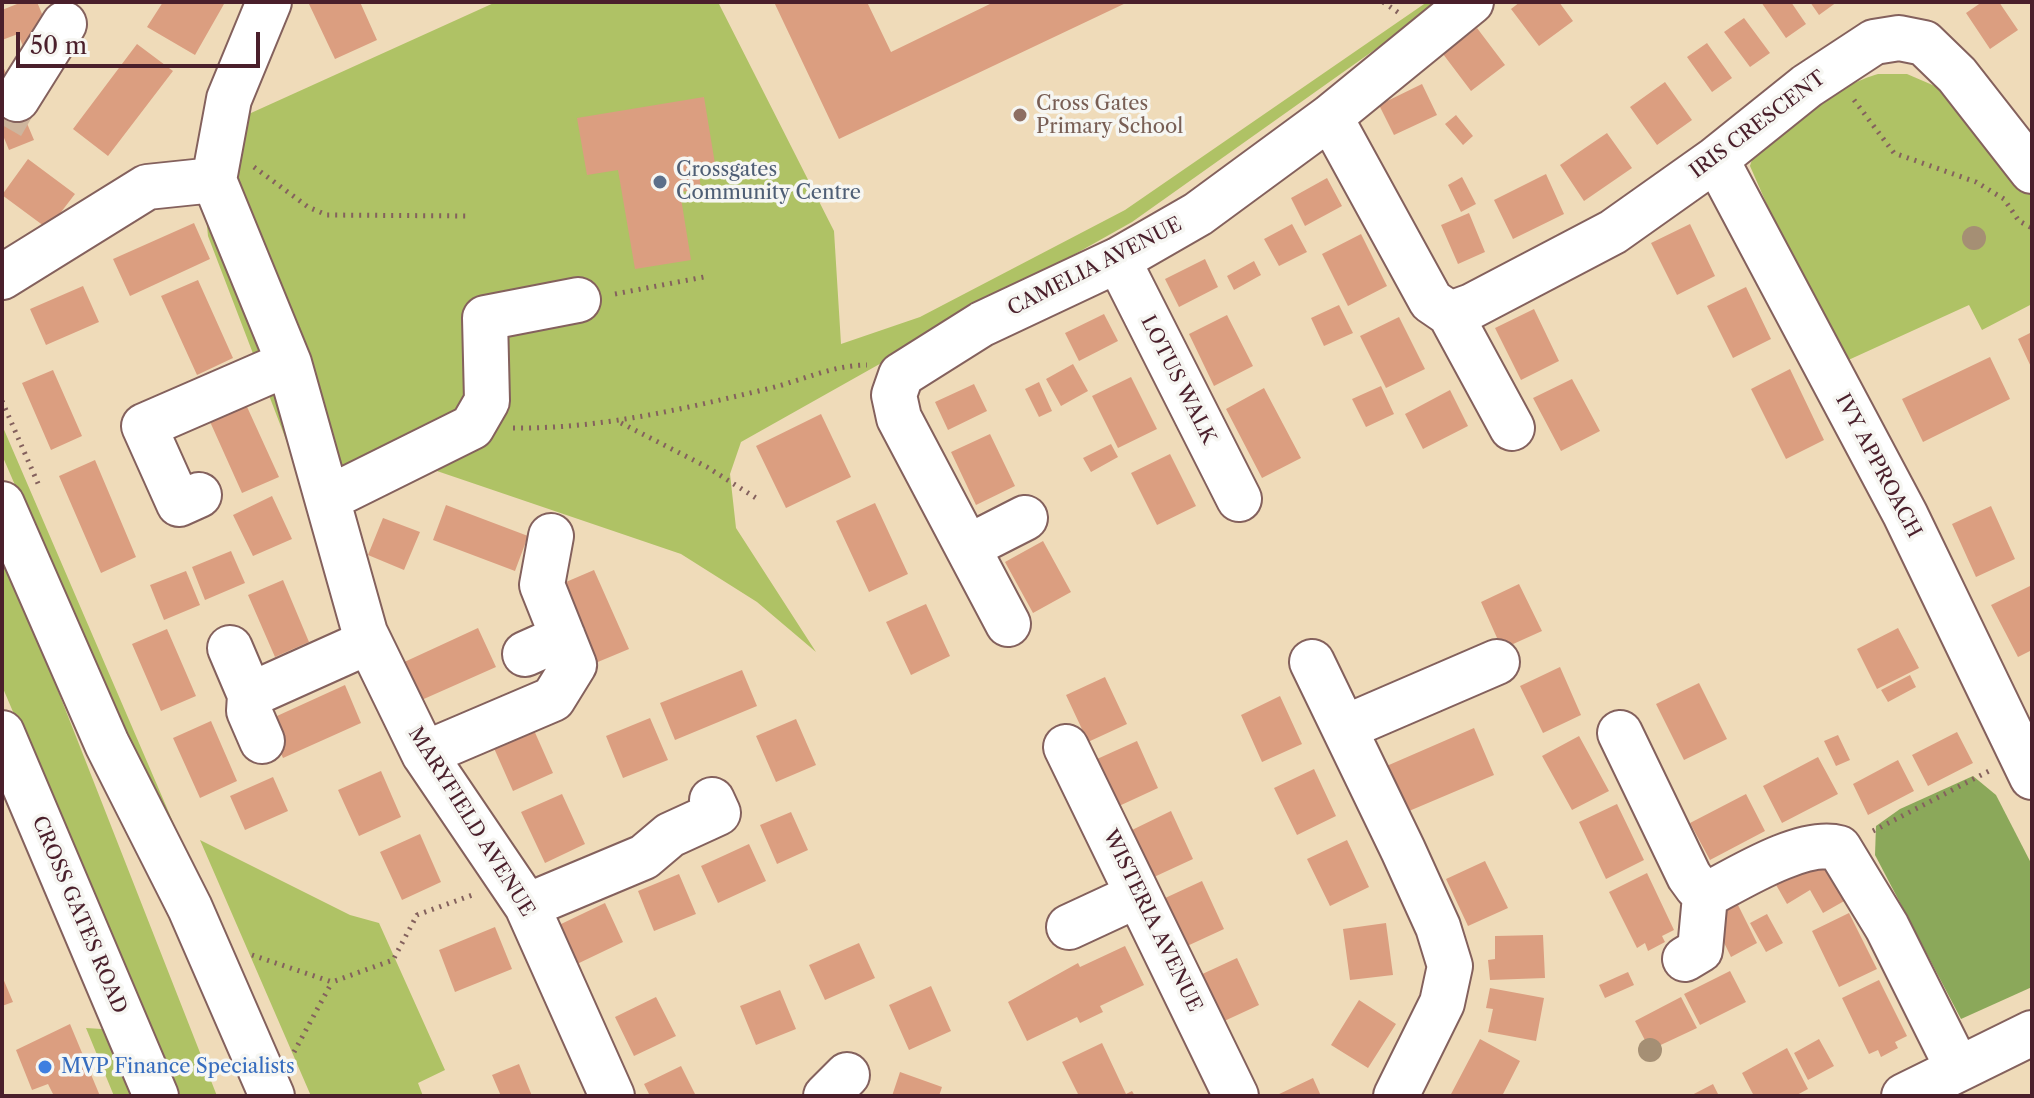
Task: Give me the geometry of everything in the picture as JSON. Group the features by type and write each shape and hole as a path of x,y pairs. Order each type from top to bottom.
{"street":[{"path":"2,277 147,187 218,161 229,99 269,2"},
{"name":"CAMELIA AVENUE","path":"901,375 982,324 1118,260 1198,214 1330,117 1471,2"},
{"path":"17,99 64,24"},
{"name":"IRIS CRESCENT","path":"1450,314 1472,306 1613,232 1874,42 1899,38 1924,43 1957,75 2032,171"},
{"path":"1330,117 1431,301 1450,314 1512,428"},
{"name":"IVY APPROACH","path":"1716,159 1905,514 2027,766"},
{"name":"MARYFIELD AVENUE","path":"218,161 289,363 368,642 424,754 518,894 612,1096"},
{"name":"LOTUS WALK","path":"1118,260 1239,499"},
{"path":"329,498 472,427 487,401 485,318 578,300"},
{"path":"199,495 179,504 144,426 150,405 289,363"},
{"path":"901,375 894,395 899,418 1008,624"},
{"path":"2,504 107,744 280,1080"},
{"path":"968,547 1025,518"},
{"path":"424,754 553,699 574,665 540,627 542,585 551,536"},
{"path":"250,695 368,642"},
{"path":"230,648 250,695 249,711 262,741"},
{"path":"1312,662 1438,927 1450,966 1442,1003 1396,1096"},
{"path":"1344,728 1497,662"},
{"name":"CROSS GATES ROAD","path":"2,733 156,1096"},
{"path":"1620,733 1689,876 1697,887 1711,893"},
{"path":"107,744 168,921 240,1096"},
{"name":"WISTERIA AVENUE","path":"1066,747 1236,1096"},
{"path":"518,894 644,857 670,835 718,813 712,800"},
{"path":"1685,959 1700,950 1705,896 1806,847 1824,844 1839,848 1887,927 1958,1069"},
{"path":"1069,927 1138,895"},
{"path":"1904,1096 2032,1033"}],"path":[{"path":"1833,69 1894,153 1976,182 2004,199 2019,221 2032,228"},
{"path":"218,161 327,215 470,216"},
{"path":"578,300 704,277"},
{"path":"472,427 561,429 620,423 781,385 844,365 873,365 901,375"},
{"path":"620,423 707,467 756,498"},
{"path":"1839,848 2027,766"},
{"path":"239,951 332,982 393,960 417,915 518,894"},
{"path":"280,1080 332,982"}],"green space":[{"path":"496,2 718,2 834,231 841,344 920,317 1125,210 1427,2 1442,2 1132,222 741,442 730,474 736,528 816,652 757,602 681,554 434,470 319,526 208,236 198,137"},
{"path":"1878,74 1907,74 1958,96 1981,118 2032,193 2032,304 1982,330 1969,305 1844,362 1789,255 1750,166 1769,139 1786,124 1845,87"},
{"path":"2,425 291,1096 279,1096 2,455"},
{"path":"2,559 33,627 217,1096 177,1096 2,686"},
{"path":"1973,776 1996,795 2032,865 2032,987 1961,1019 1875,855 1876,826 1900,809"},
{"path":"200,840 350,915 379,923 445,1070 418,1083 423,1096 311,1096"},
{"path":"86,1028 102,1029 131,1096 114,1096"}],"building":[{"path":"22,2 37,2 48,28 25,51 18,34 2,40 2,10"},
{"path":"163,2 224,4 195,55 147,27"},
{"path":"360,2 377,40 335,59 309,4"},
{"path":"774,2 867,2 891,52 994,2 1128,2 839,139"},
{"path":"1520,2 1559,2 1573,21 1539,46 1511,9"},
{"path":"1761,2 1791,2 1806,24 1786,38"},
{"path":"1810,2 1837,2 1819,15"},
{"path":"1982,2 1999,2 2018,30 1990,49 1966,13"},
{"path":"1744,18 1770,53 1750,67 1724,32"},
{"path":"1477,28 1505,65 1471,91 1443,54"},
{"path":"1707,43 1732,78 1712,92 1687,57"},
{"path":"137,44 173,71 108,156 73,129"},
{"path":"2,64 34,140 9,150 2,133"},
{"path":"1665,82 1692,120 1657,145 1630,107"},
{"path":"1422,84 1437,115 1394,135 1379,105"},
{"name":"Crossgates Community Centre","path":"704,97 715,164 698,166 701,189 680,192 691,260 635,269 618,170 587,175 577,118"},
{"path":"1456,115 1473,136 1463,145 1445,124"},
{"path":"1607,133 1632,168 1584,201 1560,165"},
{"path":"28,159 75,194 48,229 2,195"},
{"path":"1546,174 1564,214 1513,239 1494,200"},
{"path":"1462,177 1476,204 1461,212 1448,185"},
{"path":"1327,178 1342,206 1305,226 1291,198"},
{"path":"1469,213 1485,252 1458,264 1441,225"},
{"path":"194,223 210,259 130,296 113,259"},
{"path":"1292,224 1307,252 1279,266 1264,239"},
{"path":"1690,224 1715,276 1677,295 1651,243"},
{"path":"1361,234 1387,286 1348,306 1322,254"},
{"path":"1205,259 1218,287 1179,307 1165,279"},
{"path":"1254,261 1261,275 1234,290 1227,276"},
{"path":"198,280 233,358 197,375 161,296"},
{"path":"83,286 99,322 46,345 30,309"},
{"path":"1746,287 1771,339 1733,358 1707,306"},
{"path":"1339,305 1353,333 1324,346 1311,318"},
{"path":"1534,309 1559,361 1521,380 1495,328"},
{"path":"1104,314 1118,341 1079,361 1065,333"},
{"path":"1227,315 1253,366 1214,386 1189,334"},
{"path":"1399,317 1425,369 1386,388 1360,336"},
{"path":"2032,332 2032,369 2018,339"},
{"path":"1990,357 2010,399 1923,442 1902,399"},
{"path":"1073,364 1088,391 1061,406 1046,379"},
{"path":"1790,369 1824,440 1786,459 1751,389"},
{"path":"53,370 82,436 51,450 22,383"},
{"path":"1131,377 1157,429 1118,448 1092,396"},
{"path":"1572,379 1600,431 1561,451 1533,398"},
{"path":"1039,382 1052,411 1039,417 1025,389"},
{"path":"974,384 987,411 948,430 935,402"},
{"path":"1381,386 1394,414 1366,427 1352,399"},
{"path":"1264,388 1301,458 1262,478 1226,409"},
{"path":"1450,390 1468,426 1423,449 1405,414"},
{"path":"243,398 279,477 242,493 207,415"},
{"path":"821,414 851,477 786,508 756,446"},
{"path":"990,434 1015,486 976,505 951,452"},
{"path":"1111,444 1118,457 1091,472 1083,458"},
{"path":"1170,454 1196,506 1157,525 1131,473"},
{"path":"95,460 136,557 101,573 59,476"},
{"path":"272,496 292,539 253,556 233,515"},
{"path":"875,503 908,574 869,592 836,521"},
{"path":"446,505 528,536 515,571 433,540"},
{"path":"1991,506 2015,559 1976,577 1952,524"},
{"path":"383,518 420,532 404,570 368,555"},
{"path":"1043,541 1071,592 1033,613 1005,562"},
{"path":"231,551 245,583 205,600 192,567"},
{"path":"594,570 629,649 593,664 559,585"},
{"path":"186,571 200,605 164,620 150,585"},
{"path":"283,580 309,642 275,657 248,595"},
{"path":"1519,584 1542,631 1502,649 1481,602"},
{"path":"2030,586 2032,650 2018,657 1991,605"},
{"path":"926,604 950,656 911,675 886,622"},
{"path":"478,628 496,667 417,702 400,664"},
{"path":"1898,628 1919,668 1877,689 1857,649"},
{"path":"167,629 196,696 161,711 132,644"},
{"path":"1560,667 1581,715 1543,733 1520,686"},
{"path":"742,670 757,706 675,740 660,703"},
{"path":"1910,675 1916,687 1888,702 1881,690"},
{"path":"1105,677 1127,724 1088,742 1066,695"},
{"path":"1699,683 1727,739 1684,760 1656,704"},
{"path":"345,685 361,723 283,758 266,721"},
{"path":"1280,696 1302,744 1262,762 1241,715"},
{"path":"650,718 668,760 623,778 606,736"},
{"path":"796,719 816,765 776,782 756,736"},
{"path":"211,721 237,781 200,798 173,738"},
{"path":"533,728 553,773 513,791 493,746"},
{"path":"1474,728 1494,775 1402,814 1382,768"},
{"path":"1957,732 1973,763 1928,786 1912,755"},
{"path":"1838,735 1850,760 1836,766 1824,741"},
{"path":"1579,736 1609,791 1572,810 1542,756"},
{"path":"1137,741 1158,788 1119,806 1097,759"},
{"path":"1818,757 1838,794 1782,823 1763,786"},
{"path":"1898,760 1914,791 1868,815 1853,784"},
{"path":"1314,769 1336,816 1297,835 1274,788"},
{"path":"381,771 401,817 359,836 338,790"},
{"path":"273,777 288,811 245,830 230,796"},
{"path":"562,794 585,844 545,863 521,812"},
{"path":"1746,794 1765,831 1710,860 1690,823"},
{"path":"1617,804 1644,860 1606,879 1579,822"},
{"path":"1171,811 1193,859 1154,877 1132,830"},
{"path":"791,812 808,850 777,864 760,825"},
{"path":"420,834 441,882 402,900 380,852"},
{"path":"1347,840 1369,887 1330,906 1307,859"},
{"path":"749,844 766,881 718,903 701,866"},
{"path":"1822,857 1846,900 1823,913 1810,890 1787,904 1775,883"},
{"path":"1485,861 1508,908 1468,926 1446,879"},
{"path":"1647,873 1674,930 1662,936 1665,942 1648,951 1645,943 1637,948 1609,892"},
{"path":"679,874 696,914 654,931 638,891"},
{"path":"1202,881 1224,929 1185,947 1163,899"},
{"path":"1736,901 1757,943 1731,957 1710,914"},
{"path":"605,903 623,942 577,964 559,925"},
{"path":"1849,913 1877,969 1839,987 1812,931"},
{"path":"1767,914 1783,943 1766,952 1750,923"},
{"path":"1386,923 1393,975 1350,980 1343,929"},
{"path":"495,927 512,969 455,992 439,950"},
{"path":"1543,935 1545,978 1490,980 1488,960 1495,959 1495,936"},
{"path":"859,943 875,978 825,1000 809,965"},
{"path":"1125,946 1144,985 1100,1006 1103,1012 1080,1023 1077,1017 1027,1041 1008,1002 1078,963 1080,967"},
{"path":"1237,958 1259,1005 1220,1023 1198,976"},
{"path":"1730,971 1746,1002 1700,1025 1684,994"},
{"path":"1628,972 1634,985 1605,998 1599,985"},
{"path":"2,976 13,1002 2,1006"},
{"path":"1879,980 1907,1036 1895,1042 1898,1048 1881,1057 1878,1050 1869,1054 1842,998"},
{"path":"931,986 951,1031 909,1050 889,1005"},
{"path":"1490,988 1544,998 1536,1041 1488,1032 1493,1009 1486,1008"},
{"path":"780,990 796,1029 756,1045 740,1006"},
{"path":"656,997 676,1036 634,1056 615,1017"},
{"path":"1681,997 1697,1028 1650,1050 1635,1021"},
{"path":"1359,1000 1396,1024 1368,1068 1331,1045"},
{"name":"MVP Finance Specialists","path":"70,1024 100,1096 54,1096 48,1084 32,1090 16,1050"},
{"path":"1480,1039 1520,1061 1502,1096 1450,1096"},
{"path":"1819,1039 1834,1066 1808,1080 1794,1053"},
{"path":"1102,1043 1126,1094 1132,1091 1135,1096 1079,1096 1062,1062"},
{"path":"1787,1048 1808,1089 1795,1096 1754,1096 1742,1073"},
{"path":"519,1064 532,1096 501,1096 492,1075"},
{"path":"681,1066 696,1096 650,1096 644,1084"},
{"path":"900,1072 942,1087 939,1096 892,1096"},
{"path":"1313,1078 1321,1096 1275,1096"},
{"path":"1713,1084 1719,1096 1690,1096"}],"tunnel":[{"path":"2,125 17,99"}],"place":[{"name":"Cross Gates Primary School","path":"1020,115"},
{"name":"Crossgates Community Centre","path":"660,182"},
{"name":"MVP Finance Specialists","path":"45,1067"}]}
